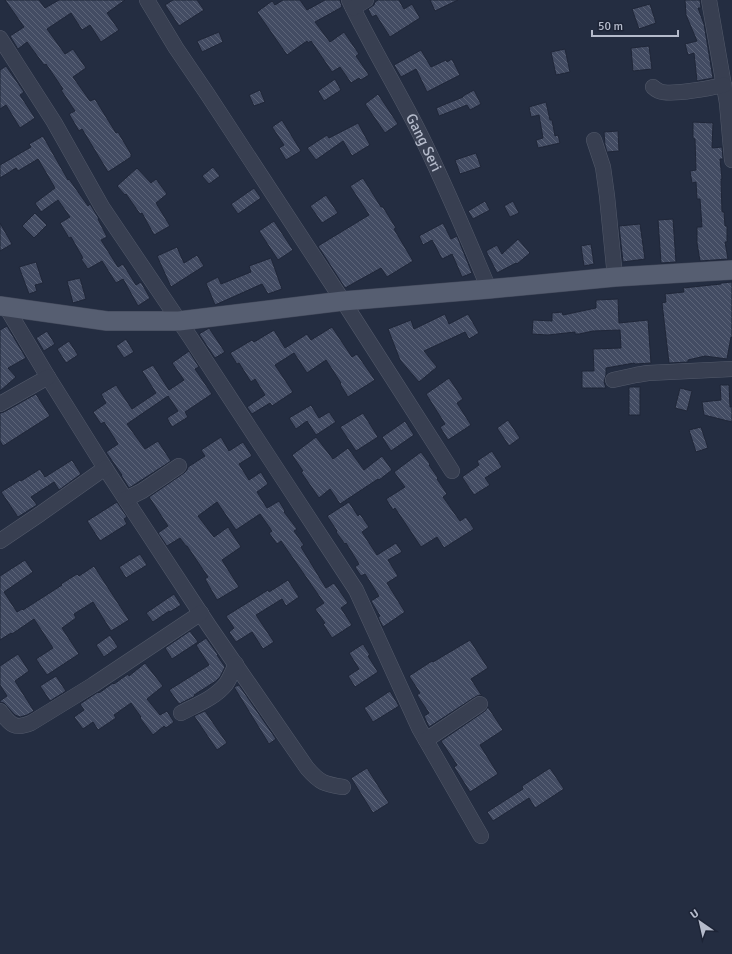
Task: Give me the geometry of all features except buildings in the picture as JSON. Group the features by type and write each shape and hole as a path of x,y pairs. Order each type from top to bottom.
{"main road":[{"path":"3,306 107,321 179,321 343,300 489,289 615,277 732,270"}],"street":[{"path":"147,0 192,73 343,300 452,471"},
{"path":"351,4 366,0"},
{"path":"709,0 724,85 731,136 732,160"},
{"name":"Gang Seri","path":"351,4 365,33 417,128 439,173 489,289"},
{"path":"0,38 54,122 102,207 356,590 419,728 481,836"},
{"path":"653,88 664,92 680,92 702,90 724,85"},
{"path":"594,140 603,167 615,277"},
{"path":"3,306 105,468 201,613 303,762 320,781 328,785 343,787"},
{"path":"613,380 648,373 732,369"},
{"path":"0,404 48,377"},
{"path":"126,499 142,491 180,466"},
{"path":"0,541 105,468"},
{"path":"0,711 16,726 23,726 31,723 94,685 201,613"},
{"path":"181,713 203,702 219,691 226,684 236,664"},
{"path":"426,740 480,704"}]}
